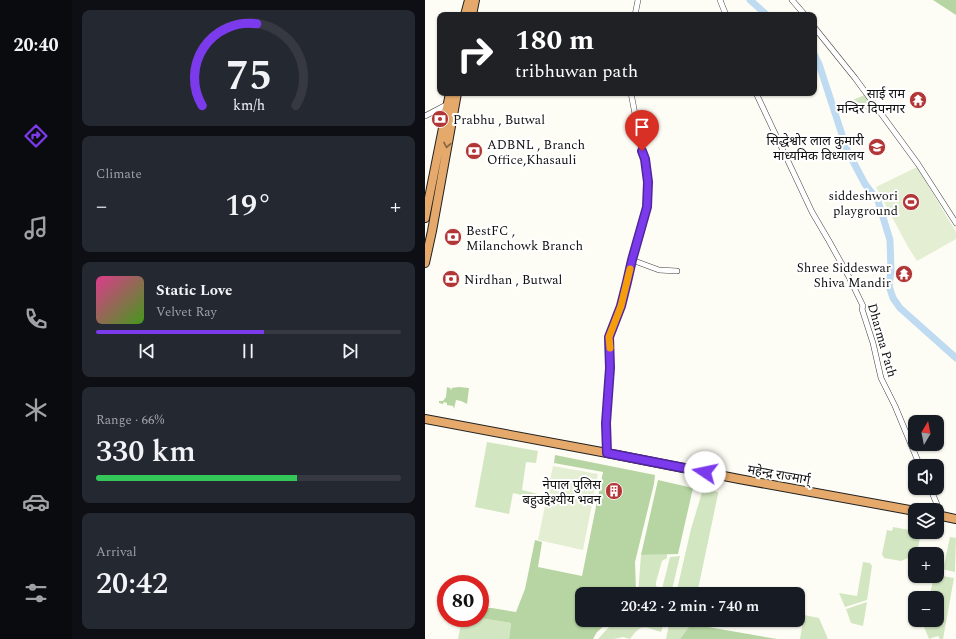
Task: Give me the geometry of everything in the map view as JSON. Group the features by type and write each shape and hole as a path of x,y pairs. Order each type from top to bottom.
{"highway":[{"path":"466,12 469,0"},
{"path":"473,12 475,0"},
{"path":"425,264 432,231 451,104 450,96"},
{"path":"425,218 451,104 455,96"},
{"name":"महेन्द्र राज्मार्ग्","path":"425,419 908,511"},
{"path":"944,517 956,519"}],"street":[{"path":"636,12 638,0"},
{"path":"720,0 725,12"},
{"path":"792,0 803,12"},
{"path":"817,31 855,78 918,164 956,223"},
{"path":"607,453 606,423 610,368 609,337 621,306 647,207 648,182 645,159 631,96"},
{"name":"Dharma Path","path":"757,96 812,212 849,277 863,306 862,309 873,343 881,378 918,459"},
{"path":"425,116 451,104"},
{"path":"632,260 659,270 677,271"}],"green space":[{"path":"933,0 956,0 956,15"},
{"path":"867,94 881,113 843,104"},
{"name":"siddeshwori playground","path":"917,167 956,232 956,239 917,261 876,187"},
{"path":"447,387 451,390 451,388 459,387 469,388 467,404 456,400 454,409 453,406 447,405 447,403 439,403 439,401 443,401 446,397"},
{"path":"487,442 538,451 536,463 526,462 522,490 538,494 536,505 532,504 533,498 513,493 509,514 475,507"},
{"path":"555,455 655,475 635,562 636,587 575,587 575,627 603,627 597,632 593,639 509,639 511,623 489,619 489,608 516,612 525,589 535,540 542,542 538,567 582,576 603,472 554,463"},
{"path":"553,466 598,474 583,550 538,540"},
{"path":"658,480 693,488 678,554 641,555"},
{"path":"703,489 718,492 698,587 678,587 691,529"},
{"path":"893,527 908,530 908,539 920,539 918,547 908,547 908,558 901,561 884,558 882,554 887,530 892,531"},
{"path":"950,537 956,538 955,572 944,570"},
{"path":"667,554 667,558 662,561 656,582 656,586 658,587 639,587 641,555"},
{"path":"680,556 673,587 662,587 670,557"},
{"path":"863,562 870,563 872,566 867,600 845,607 839,593 857,596"},
{"path":"944,576 954,578 943,639 940,639 938,636 929,639 924,627 944,627 944,591 931,591 932,583 944,583"},
{"path":"867,602 863,626 851,623 846,609"},
{"path":"805,615 819,618 828,639 800,639 802,627 805,627"},
{"path":"489,619 511,623 509,639 458,639 460,627 489,627"},
{"path":"609,627 663,627 661,632 640,628 630,639 623,637 614,639 598,639"},
{"path":"669,627 689,627 680,639 666,639"},
{"path":"689,627 708,627 777,639 680,639"}],"waterway":[{"path":"750,0 764,12"},
{"path":"817,60 847,150 865,184 878,201 890,240 891,271 889,286 893,298 900,308 956,358"}],"slow traffic":[{"path":"610,348 609,337 621,306 630,269"}],"place":[{"name":"साई राम मन्दिर दिपनगर","path":"918,100"},
{"name":"Prabhu , Butwal","path":"440,119"},
{"name":"सिद्धेश्वोर लाल कुमारी माध्यमिक विध्यालय","path":"877,147"},
{"name":"ADBNL , Branch Office,Khasauli","path":"474,151"},
{"name":"siddeshwori playground","path":"911,202"},
{"name":"BestFC , Milanchowk Branch","path":"453,237"},
{"name":"Shree Siddeswar Shiva Mandir","path":"904,274"},
{"name":"Nirdhan , Butwal","path":"451,279"},
{"name":"नेपाल पुलिस बहुउद्देश्यीय भवन","path":"614,491"}],"route":[{"path":"642,151 645,159 648,182 647,207 621,306 609,337 610,368 606,423 607,453 705,472"}]}
